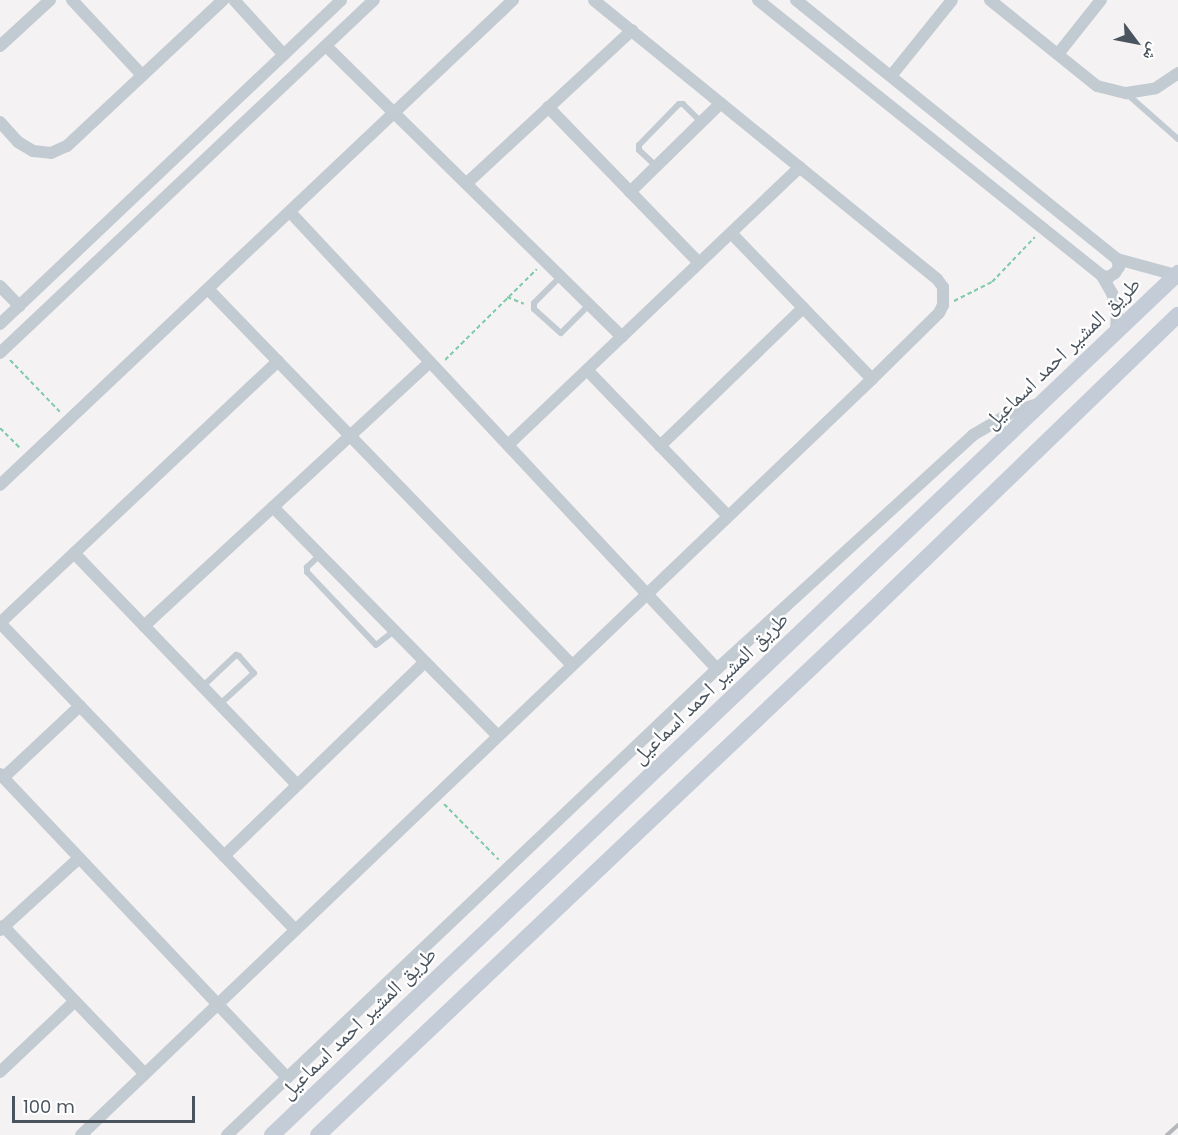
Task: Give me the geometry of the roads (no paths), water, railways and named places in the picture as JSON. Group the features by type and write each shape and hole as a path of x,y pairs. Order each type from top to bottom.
{"street":[{"path":"0,46 50,0"},
{"path":"72,0 142,75"},
{"path":"0,122 18,141 33,151 51,153 67,146 223,0"},
{"path":"234,0 284,55"},
{"path":"0,324 341,0"},
{"path":"1,352 374,0"},
{"path":"0,485 513,0"},
{"path":"81,1135 872,379 939,313 943,305 945,296 937,279 594,0"},
{"path":"758,0 1102,276 1112,293 1117,312 1116,332"},
{"path":"796,0 1118,259 1177,274"},
{"path":"891,76 952,0"},
{"path":"990,0 1097,86 1126,93 1156,88 1178,73"},
{"path":"1058,54 1101,0"},
{"path":"467,183 632,30"},
{"path":"326,46 622,337"},
{"path":"630,192 721,103"},
{"path":"548,107 699,263"},
{"path":"508,445 800,167"},
{"path":"290,212 717,669"},
{"path":"731,233 872,379"},
{"path":"1102,276 1109,277 1116,273 1118,259"},
{"name":"طريق المشير احمد اسماعيل","path":"272,1135 1177,274"},
{"path":"0,286 19,306"},
{"path":"208,289 572,665"},
{"path":"660,446 803,308"},
{"path":"318,1135 858,624 1178,315"},
{"path":"278,361 0,623 295,930"},
{"path":"144,626 350,436 433,365"},
{"path":"587,370 728,516"},
{"path":"228,1135 717,669 973,435 1014,411 1042,403"},
{"path":"273,507 498,736"},
{"path":"74,553 297,785"},
{"path":"224,856 424,662"},
{"path":"80,706 2,776 287,1078"},
{"path":"79,858 2,928 145,1074"},
{"path":"0,1072 75,1001"}],"lane":[{"path":"1126,93 1178,139"},
{"path":"656,167 639,150 639,146 679,104 683,104 702,122"},
{"path":"561,276 533,306 561,333 590,305"},
{"path":"320,555 307,567 307,572 376,645 394,631"},
{"path":"202,687 236,655 239,656 254,673 219,705"}],"railway":[{"path":"1167,1135 1178,1125"}]}
